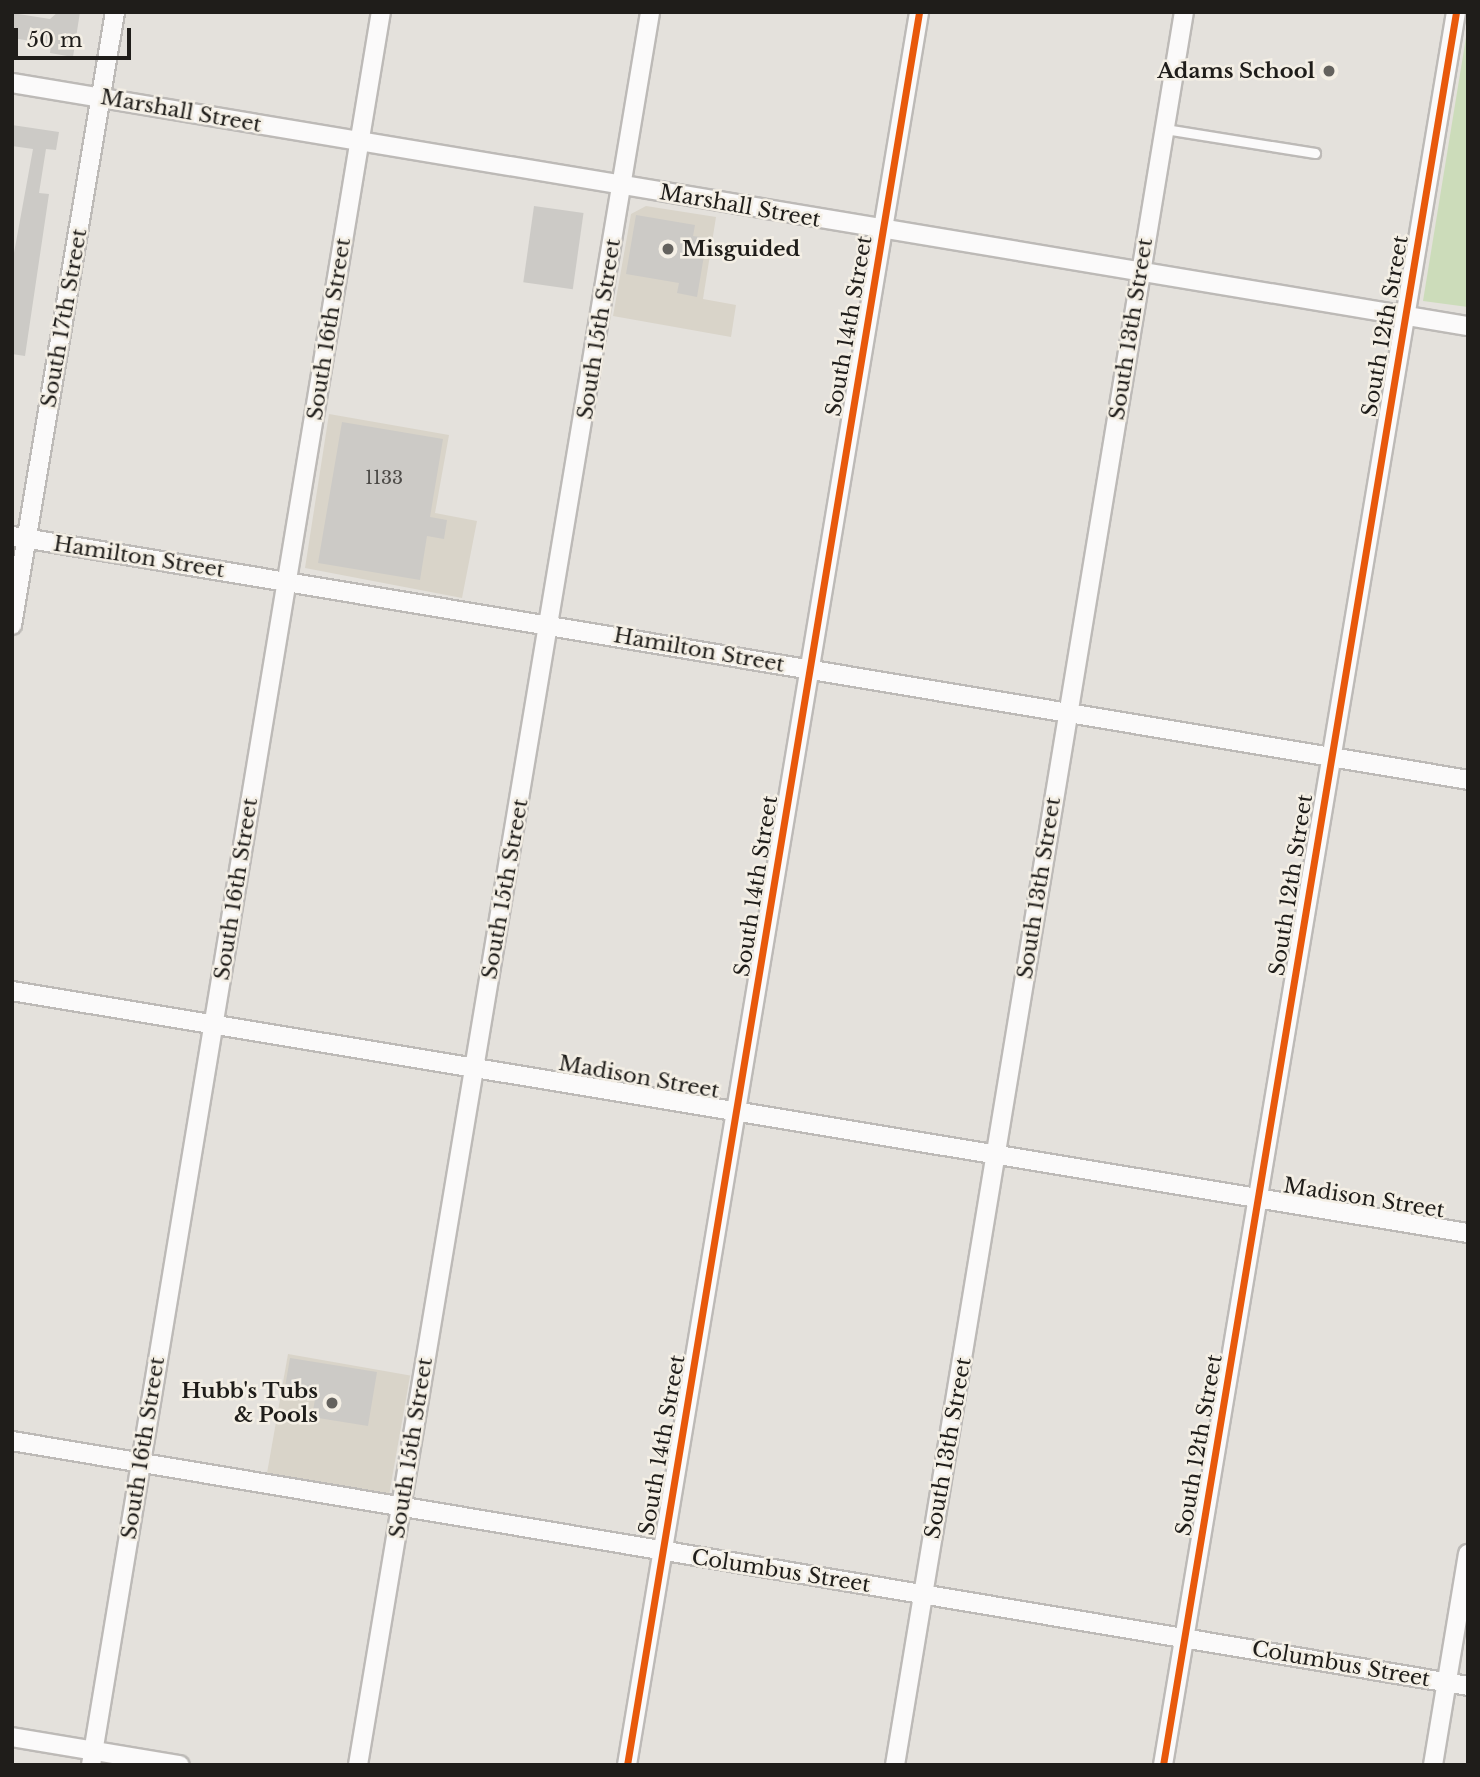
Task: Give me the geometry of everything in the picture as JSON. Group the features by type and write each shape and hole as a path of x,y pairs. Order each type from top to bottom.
{"street":[{"name":"South 17th Street","path":"12,625 20,537 116,12"},
{"name":"South 16th Street","path":"92,1758 381,12"},
{"name":"South 15th Street","path":"358,1765 473,1067 551,625 650,12"},
{"name":"South 14th Street","path":"627,1765 919,12"},
{"name":"South 13th Street","path":"895,1765 1184,12"},
{"name":"South 12th Street","path":"1163,1765 1329,756 1456,12"},
{"name":"Marshall Street","path":"12,83 883,231 1468,326"},
{"name":"Hamilton Street","path":"20,537 1468,780"},
{"name":"Madison Street","path":"12,990 1468,1233"},
{"name":"Columbus Street","path":"12,1441 1468,1685"},
{"path":"1433,1765 1468,1554"},
{"path":"12,1737 92,1758 180,1765"}],"lane":[{"path":"1165,129 1315,153"}],"shaded area":[{"path":"646,206 716,217 703,299 736,305 731,337 613,316 631,214"},
{"path":"329,414 449,435 435,513 477,521 462,598 305,568"},
{"path":"288,1354 410,1376 389,1496 267,1474"}],"green space":[{"path":"1468,25 1468,307 1423,301"}],"building":[{"path":"58,12 80,12 73,57 50,53 51,44 12,38 12,13 50,19"},
{"path":"12,125 59,132 56,150 46,149 39,193 49,194 25,356 12,354 12,264 33,149 12,146"},
{"path":"534,206 584,213 573,289 523,282"},
{"name":"Misguided","path":"636,215 695,225 693,236 707,238 697,297 677,293 679,283 626,274"},
{"path":"342,422 443,439 430,517 447,520 444,539 427,536 420,580 318,563"},
{"path":"290,1358 377,1372 368,1426 312,1417 315,1399 284,1393"}],"cycle path":[{"path":"627,1765 919,12"},
{"path":"1163,1765 1456,12"}],"place":[{"name":"Adams School","path":"1329,71"},
{"name":"Misguided","path":"668,249"},
{"name":"Hubb's Tubs & Pools","path":"332,1403"}]}
